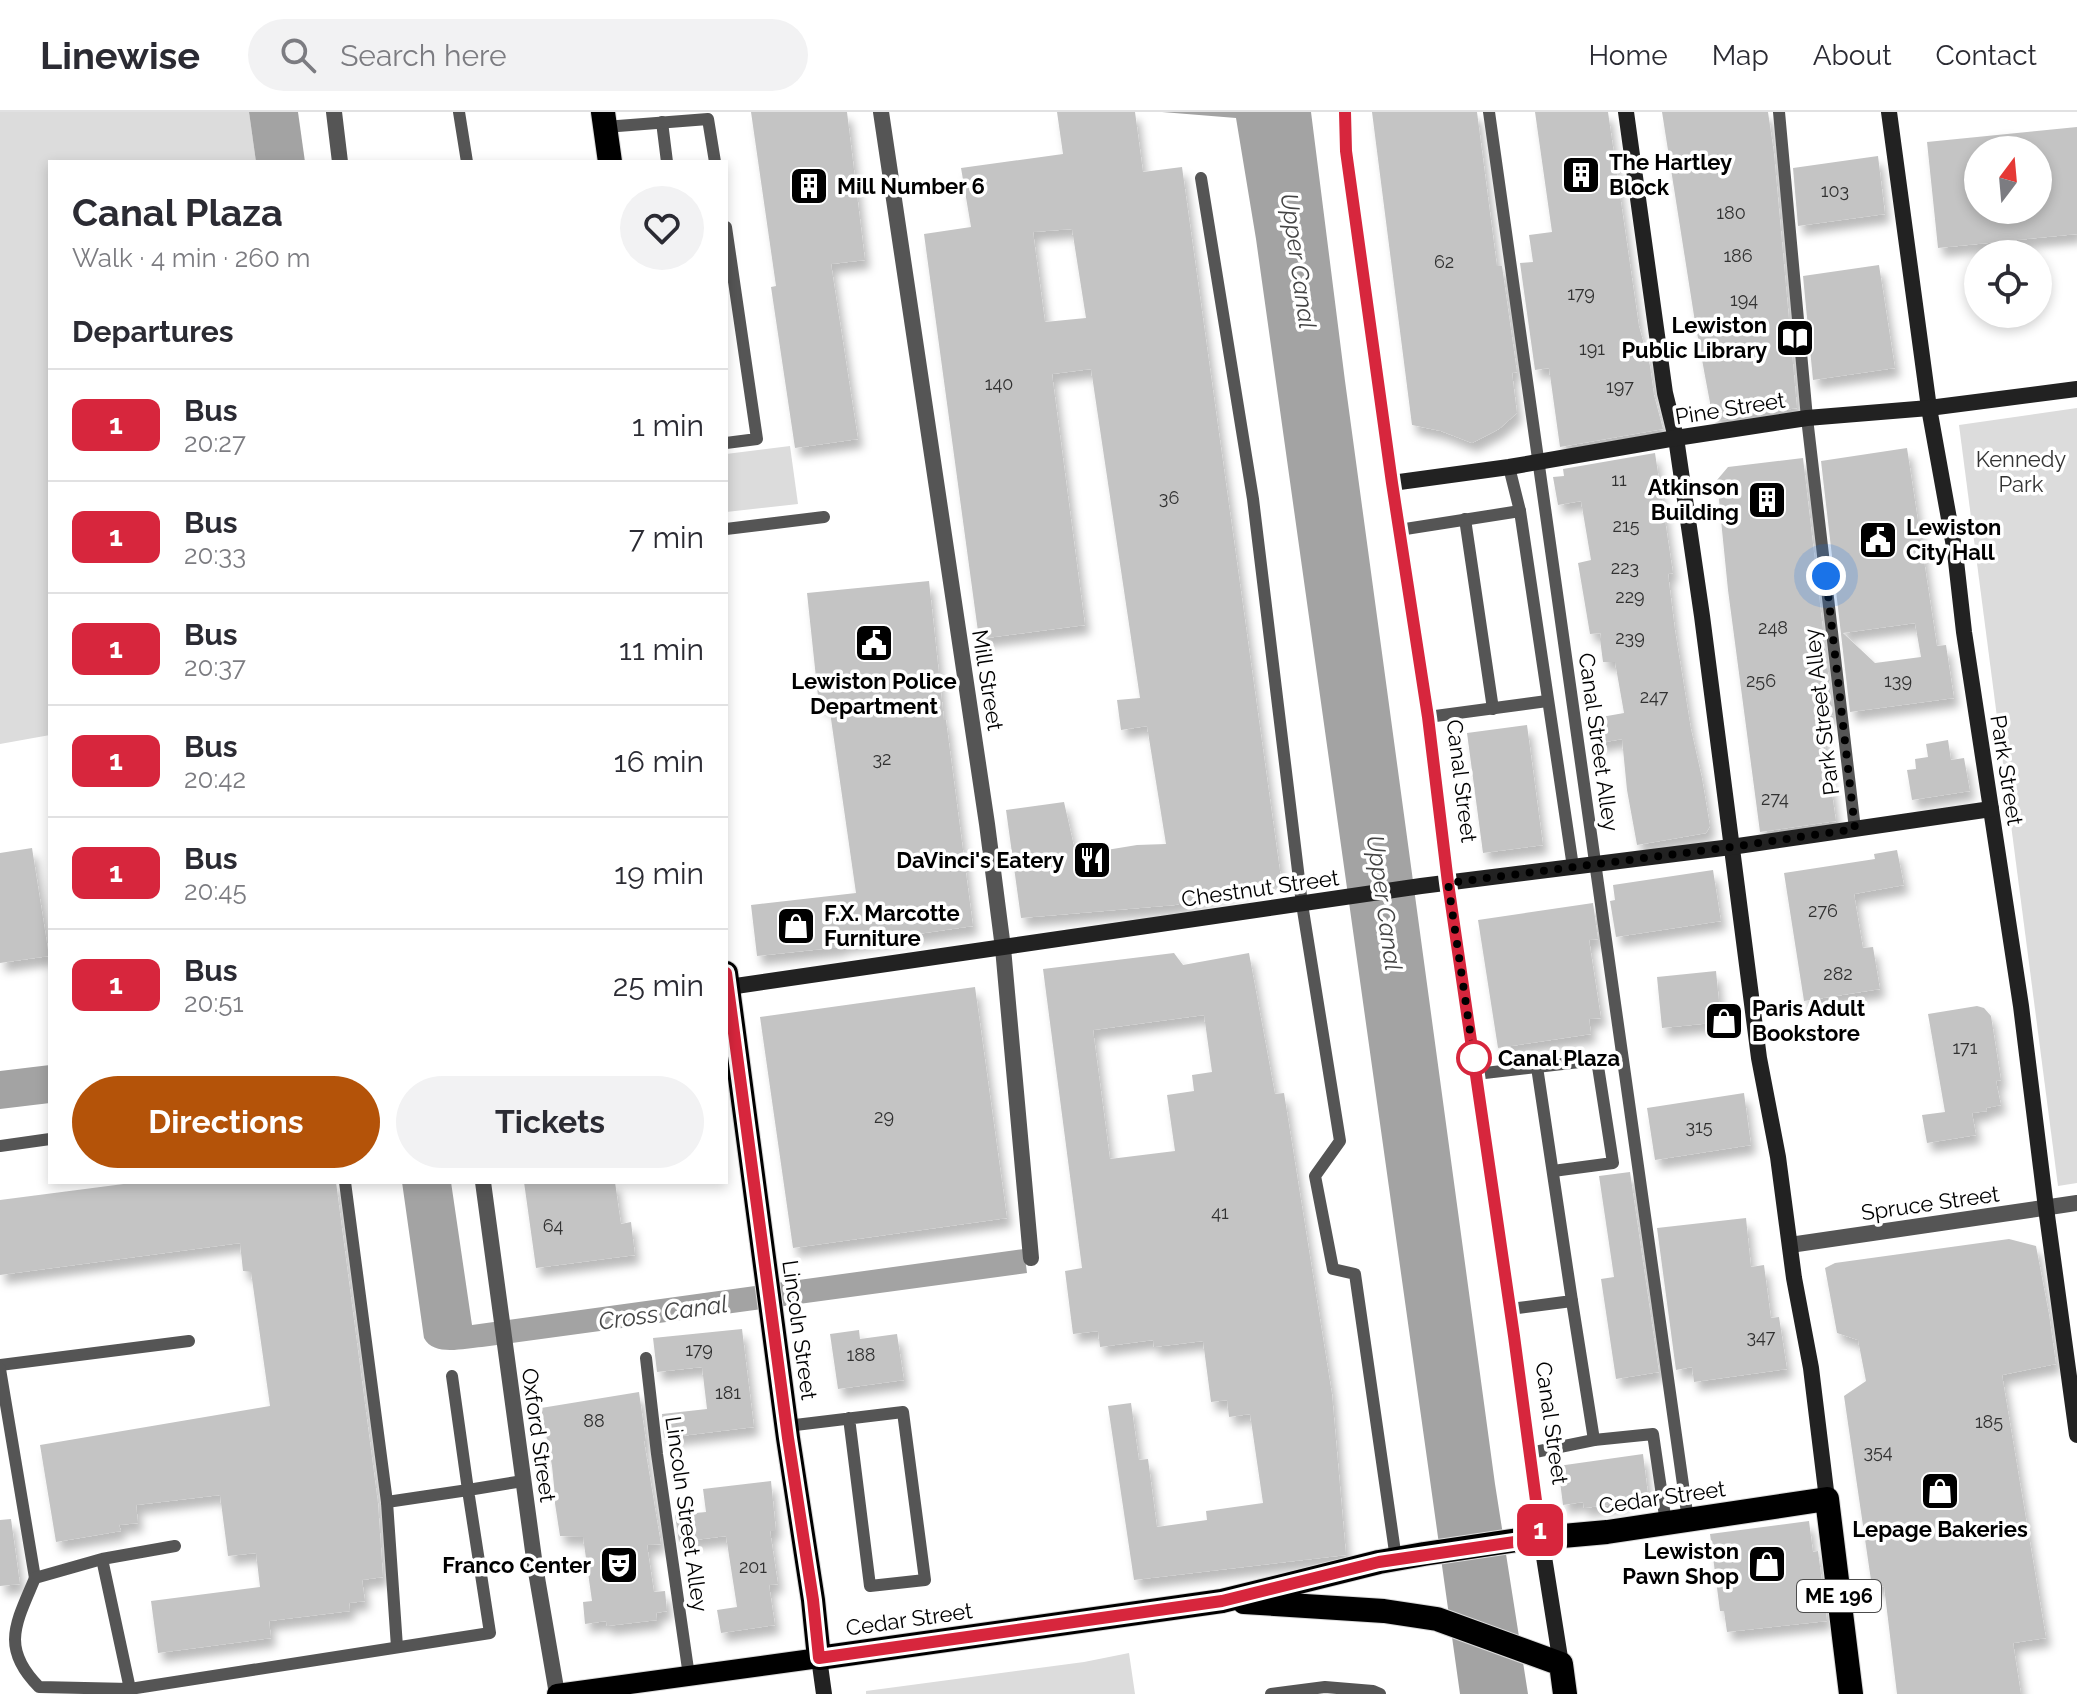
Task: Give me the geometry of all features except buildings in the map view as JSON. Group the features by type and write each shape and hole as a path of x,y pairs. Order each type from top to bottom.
{"highway":[{"path":"602,116 610,160"},
{"name":"Lincoln Street","path":"728,999 734,1100 765,1269 819,1658"},
{"name":"Cedar Street","path":"819,1658 1222,1601 1424,1554 1607,1532 1827,1499"},
{"name":"ME 196","path":"1827,1499 1851,1694"},
{"name":"Cedar Street","path":"1222,1601 1384,1611 1437,1619 1561,1664"},
{"name":"Canal Street","path":"1561,1664 1565,1694"}],"main road":[{"name":"Canal Street","path":"1345,112 1346,151 1530,1453 1529,1539 1561,1664"},
{"name":"ME 196","path":"1626,112 1665,393 1676,438 1702,616 1759,1058 1811,1368 1827,1499"},
{"name":"Park Street","path":"1889,112 1929,408 1955,552 1964,632 2021,1006 2077,1435"},
{"name":"Pine Street","path":"1392,483 1807,418 1929,408 2077,389"},
{"name":"Chestnut Street","path":"728,982 1003,948 1421,886 1731,847 1991,809"},
{"name":"Cedar Street","path":"557,1694 819,1658"},
{"name":"Lincoln Street","path":"819,1658 824,1694"}],"street":[{"path":"334,112 340,160"},
{"name":"Mill Street","path":"881,112 985,808 1003,948 1031,1258"},
{"name":"Oxford Street","path":"483,1184 535,1566 557,1694"},
{"name":"Spruce Street","path":"1790,1245 2077,1203"}],"lane":[{"path":"459,112 467,160"},
{"name":"Canal Street Alley","path":"1489,112 1628,1072 1677,1521"},
{"name":"Park Street Alley","path":"1779,112 1807,418 1855,829"},
{"path":"602,116 662,122 708,119 715,160"},
{"path":"662,122 667,160"},
{"path":"1201,178 1253,499 1302,904 1340,1141 1315,1176 1333,1269 1355,1274 1396,1559"},
{"path":"728,252 757,439 728,443"},
{"path":"1509,467 1520,511 1573,867"},
{"path":"1399,530 1520,511"},
{"path":"728,529 824,517"},
{"path":"1465,519 1493,709"},
{"path":"1428,717 1547,701"},
{"path":"1476,1074 1597,1060 1613,1163 1553,1171"},
{"path":"1537,1067 1594,1440"},
{"path":"0,1146 48,1139"},
{"path":"345,1184 387,1502 397,1647"},
{"path":"1510,1309 1572,1301"},
{"path":"189,1341 0,1367 35,1578 16,1625 14,1649 24,1673 39,1687 131,1692 490,1633 452,1376"},
{"name":"Lincoln Street Alley","path":"646,1358 689,1676"},
{"path":"787,1426 849,1418 903,1412 925,1580 870,1586 849,1418"},
{"path":"1530,1453 1594,1440 1653,1434 1677,1521"},
{"path":"387,1502 523,1481"},
{"path":"35,1578 102,1559 175,1546"},
{"path":"102,1559 131,1692"},
{"path":"1271,1694 1325,1687 1380,1694"}],"green space":[{"path":"0,112 249,112 256,160 48,160 48,735 0,744"},
{"name":"Kennedy Park","path":"2077,408 2077,1183 2058,1186 1959,425"},
{"path":"790,446 798,504 728,512 728,454"},
{"path":"1129,1653 1135,1694 866,1694 866,1691 1084,1662"}],"water":[{"path":"249,112 298,112 305,160 256,160"},
{"name":"Upper Canal","path":"1162,112 1311,112 1495,1484 1528,1694 1460,1694 1256,239 1236,118"},
{"path":"48,1065 48,1103 0,1109 0,1071"},
{"name":"Cross Canal","path":"402,1184 451,1184 472,1325 1024,1249 1027,1273 458,1350 435,1348 424,1338"}],"bus line":[{"name":"1","path":"728,982 819,1658 1222,1601 1379,1562 1541,1538 1448,883 1428,717 1346,151 1345,112"}],"place":[{"name":"The Hartley Block","path":"1581,175"},
{"name":"Mill Number 6","path":"809,186"},
{"name":"Lewiston Public Library","path":"1795,338"},
{"name":"Atkinson Building","path":"1767,500"},
{"name":"Lewiston City Hall","path":"1878,540"},
{"name":"Lewiston Police Department","path":"874,643"},
{"name":"DaVinci's Eatery","path":"1092,860"},
{"name":"F.X. Marcotte Furniture","path":"796,926"},
{"name":"Paris Adult Bookstore","path":"1724,1021"},
{"name":"Canal Plaza","path":"1474,1058"},
{"name":"Lepage Bakeries","path":"1940,1491"},
{"name":"Lewiston Pawn Shop","path":"1767,1564"},
{"name":"Franco Center","path":"619,1565"}],"route":[{"path":"1474,1058 1448,883 1855,829 1826,576"}]}
